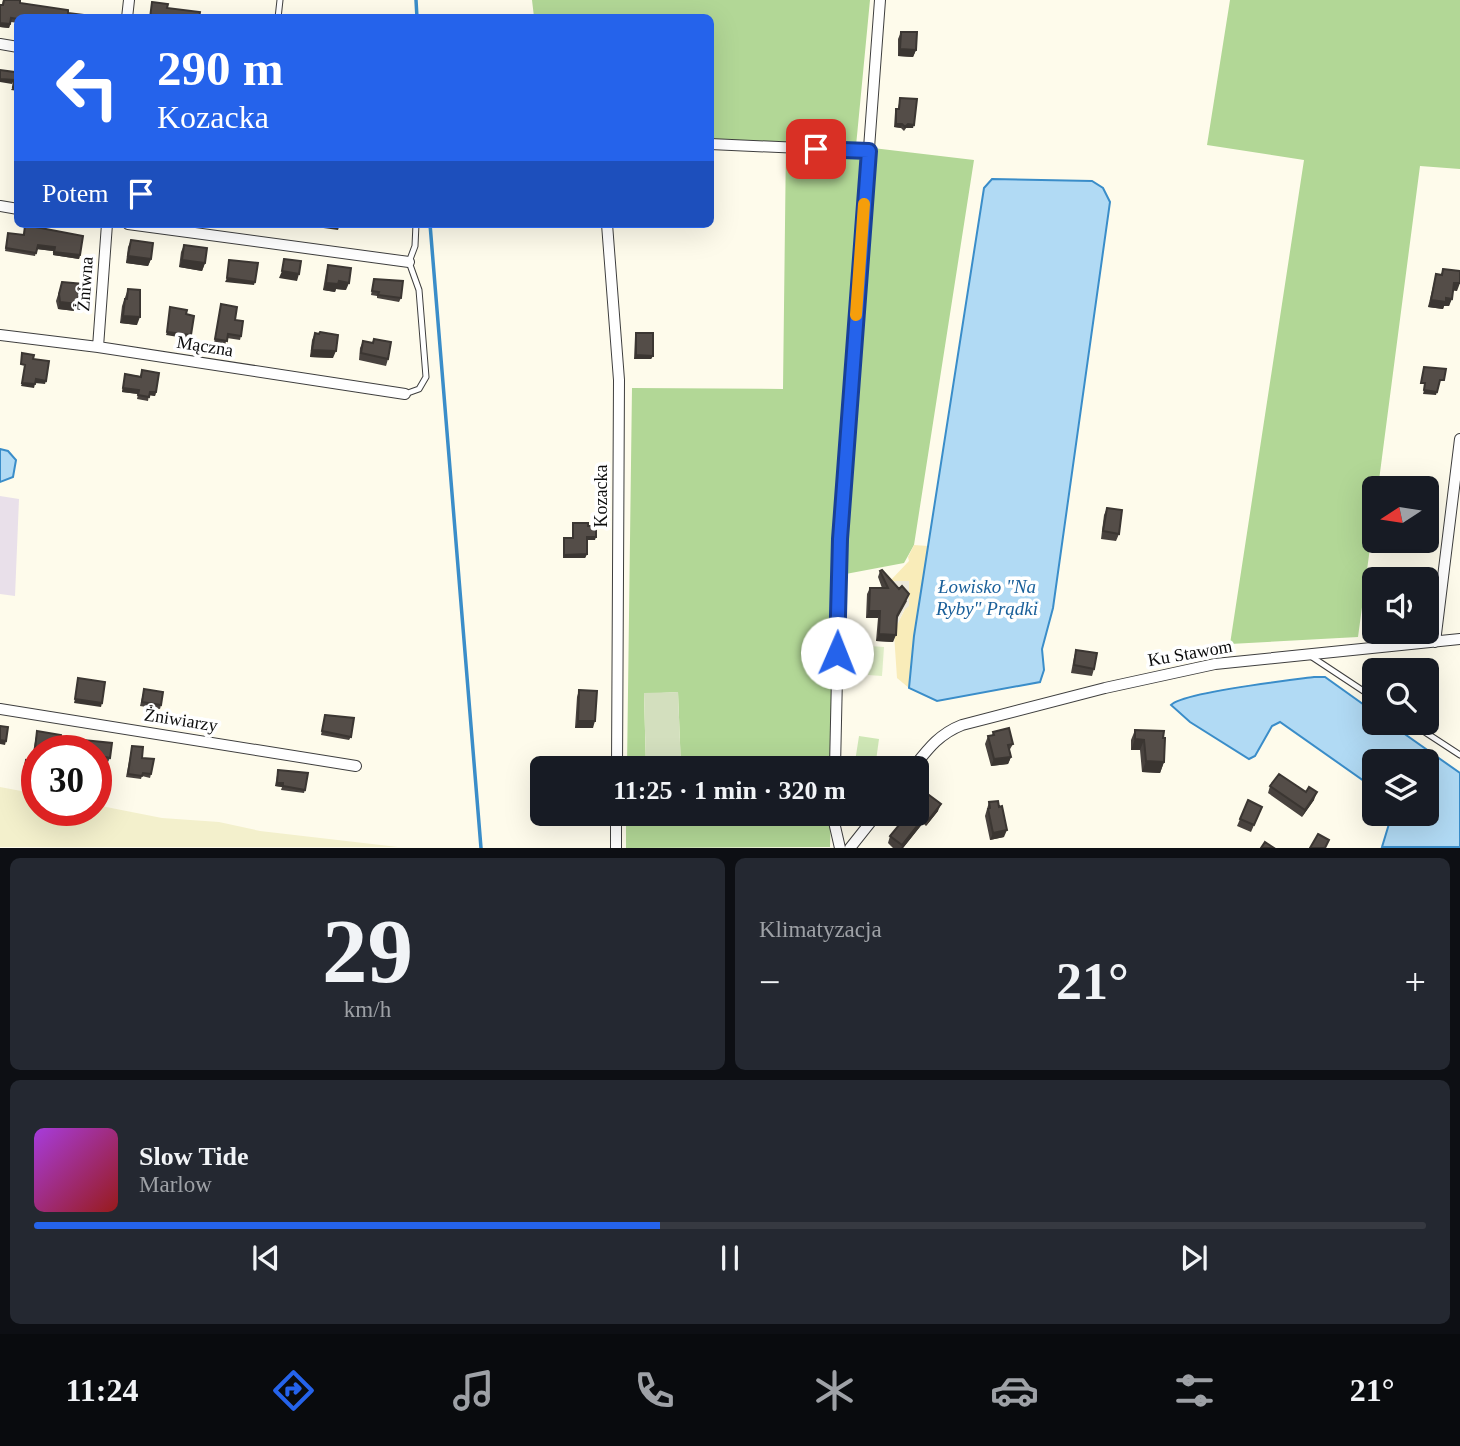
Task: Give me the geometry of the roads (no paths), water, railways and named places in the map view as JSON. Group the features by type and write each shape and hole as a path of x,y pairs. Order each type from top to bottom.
{"street":[{"path":"835,756 840,539 880,0"},
{"path":"714,144 869,151"},
{"name":"Żniwna","path":"98,347 107,228"},
{"path":"158,228 409,262"},
{"name":"Kozacka","path":"607,228 619,380 617,756"},
{"name":"Mączna","path":"0,335 98,347 405,394"},
{"path":"1439,610 1460,439"},
{"name":"Ku Stawom","path":"1439,642 1460,639"},
{"name":"Ku Stawom","path":"922,756 935,739 961,725 1105,688 1215,664 1414,644"},
{"name":"Żniwiarzy","path":"0,709 356,766"},
{"path":"616,826 616,848"},
{"path":"835,826 841,848"},
{"path":"850,848 867,826"}],"lane":[{"path":"405,394 419,389 426,377 419,290 409,262 415,246 416,228"},
{"path":"1308,654 1362,690"},
{"path":"1429,735 1460,755"}],"water":[{"name":"Łowisko \"Na Ryby\" Prądki","path":"992,179 1092,181 1103,188 1110,202 1053,608 1042,649 1044,670 1040,682 937,701 909,688 914,636 984,188"},
{"path":"0,449 8,451 16,460 13,477 0,482"},
{"path":"1325,677 1362,703 1362,735 1406,735 1426,749 1362,749 1362,780 1280,722 1272,726 1255,756 1249,759 1190,722 1171,705 1179,700 1215,691"},
{"path":"1439,758 1460,773 1460,847 1382,847 1388,826 1439,826"}],"waterway":[{"path":"416,0 417,14"},
{"path":"430,228 481,848"}]}
